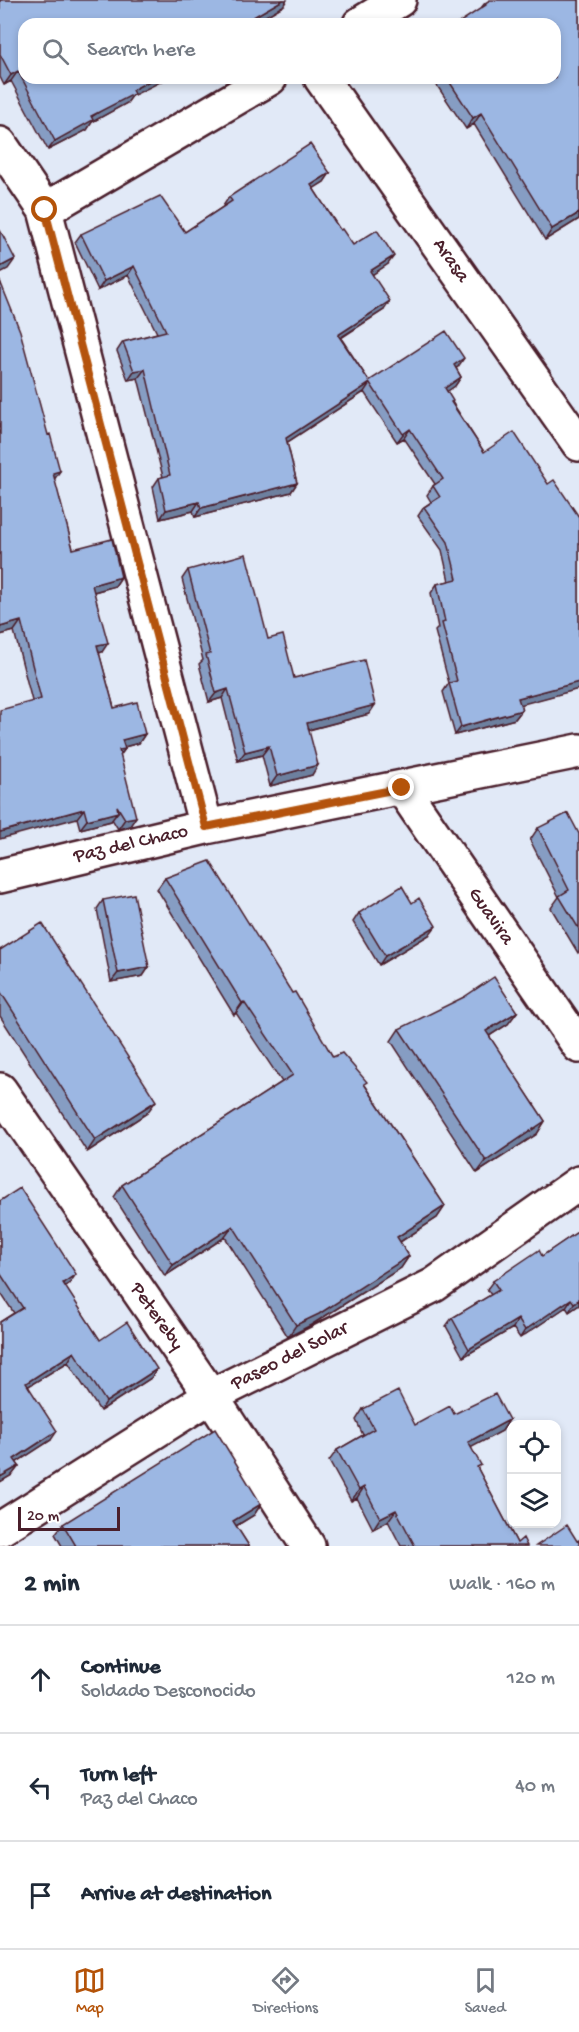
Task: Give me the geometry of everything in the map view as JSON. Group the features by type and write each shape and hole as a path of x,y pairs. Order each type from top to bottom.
{"street":[{"path":"370,18 399,0"},
{"path":"45,210 260,84"},
{"name":"Arasa","path":"325,84 579,444"},
{"path":"0,144 45,210 206,827"},
{"name":"Paz del Chaco","path":"0,876 206,827 579,751"},
{"name":"Guavira","path":"402,788 579,1046"},
{"name":"Petereby","path":"0,1090 211,1396 308,1546"},
{"name":"Paseo del Solar","path":"0,1529 211,1396 434,1285 579,1184"}],"building":[{"path":"0,0 283,0 252,18 18,18 18,71 11,75 0,54"},
{"path":"490,0 579,0 579,213 552,229 481,113 473,118 451,84 561,84 561,18 466,18 486,5 485,3"},
{"path":"25,84 144,84 132,90 134,94 91,116 93,120 55,141"},
{"path":"310,144 330,173 311,185 340,230 342,229 353,245 377,230 394,256 370,271 390,301 338,335 369,381 446,331 464,358 454,365 461,377 445,388 453,401 451,402 484,452 514,432 548,484 554,480 579,517 579,682 518,698 522,710 461,727 449,683 457,681 442,623 445,622 437,584 457,579 448,542 424,507 440,497 433,486 443,479 410,429 403,434 370,383 286,438 297,483 201,508 199,502 166,510 159,478 170,475 145,369 134,371 123,342 166,331 134,266 104,281 81,234 160,196 185,232 232,201 229,197"},
{"path":"0,230 15,259 0,267"},
{"path":"0,281 20,331 48,435 50,434 60,471 53,473 73,549 112,539 121,577 92,585 108,643 97,645 114,708 137,702 145,734 122,740 125,749 119,750 136,817 125,819 117,806 118,812 87,820 84,809 0,832 0,710 41,699 21,621 0,627"},
{"path":"246,554 268,639 283,635 294,678 364,660 375,705 307,723 318,765 277,776 269,746 245,752 228,689 216,693 206,655 210,654 188,570"},
{"path":"568,813 579,834 579,929 559,896 569,890 538,828"},
{"path":"210,861 292,993 295,992 333,1057 342,1053 367,1082 364,1084 445,1206 397,1237 409,1256 319,1314 296,1325 233,1226 173,1265 122,1185 293,1075 244,1002 242,1003 165,878"},
{"path":"402,886 412,903 419,898 436,926 385,956 359,913"},
{"path":"134,894 149,967 118,973 103,900"},
{"path":"42,923 156,1101 95,1140 0,991 0,950"},
{"path":"494,977 517,1012 486,1031 545,1121 486,1161 399,1029 464,997"},
{"path":"20,1188 76,1274 63,1283 100,1340 127,1322 157,1369 106,1402 74,1352 26,1383 57,1431 14,1459 19,1466 0,1477 0,1322 23,1308 0,1273 0,1201"},
{"path":"579,1231 579,1300 574,1303 571,1299 525,1330 518,1319 469,1349 452,1318 499,1290 493,1281 539,1250 542,1256"},
{"path":"398,1391 415,1425 450,1406 454,1414 495,1394 509,1420 468,1442 481,1465 477,1467 507,1528 517,1543 523,1538 527,1546 415,1546 396,1510 380,1518 364,1487 359,1490 337,1450 374,1429 363,1409"},
{"path":"215,1429 261,1504 233,1521 249,1546 76,1546 63,1524"},
{"path":"567,1525 577,1541 579,1540 579,1546 536,1546"}],"route":[{"path":"45,210 206,827 402,788"}]}
